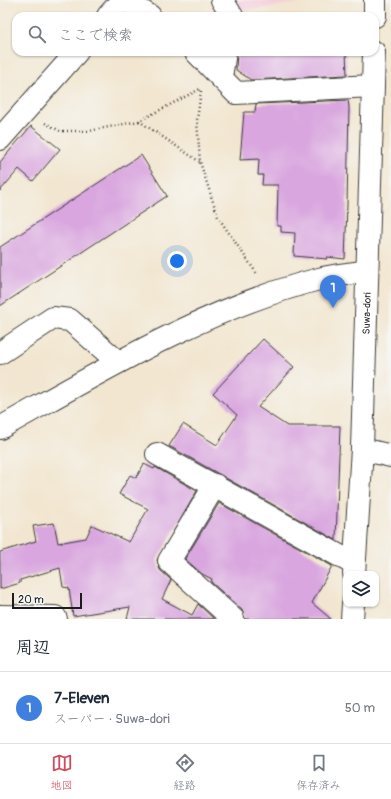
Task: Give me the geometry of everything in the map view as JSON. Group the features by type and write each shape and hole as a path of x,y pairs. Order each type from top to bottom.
{"street":[{"path":"112,12 123,0 143,12"},
{"path":"222,0 230,12"},
{"path":"375,0 375,12"},
{"path":"0,139 73,56"},
{"path":"200,56 236,93 373,86"},
{"path":"221,77 224,56"},
{"name":"Suwa-dori","path":"354,569 362,449 374,56"},
{"path":"0,428 118,362 218,313 269,294 320,279 367,271"},
{"path":"0,353 53,318 70,320 118,362"},
{"path":"362,449 391,456"},
{"path":"157,454 214,485 354,569"},
{"path":"214,485 169,561 233,619"},
{"path":"352,619 353,607"},
{"path":"0,616 55,617 56,619"}],"path":[{"path":"23,113 60,131 89,131 139,121 201,88 197,120 200,162 218,217 259,277"},
{"path":"139,121 200,162"}],"shaded area":[{"path":"227,0 320,0 234,12"}],"building":[{"path":"237,56 346,56 347,75 251,80 236,70"},
{"path":"348,100 345,259 294,256 295,233 281,232 281,226 277,226 278,185 262,185 263,175 258,175 259,159 240,160 244,112 255,112 256,104"},
{"path":"31,126 60,149 33,181 19,169 0,191 0,162"},
{"path":"141,155 167,196 0,306 0,247"},
{"path":"263,339 294,367 258,407 287,426 340,426 336,540 169,446 183,424 217,445 237,415 213,393"},
{"path":"144,464 154,469 155,467 197,491 157,560 160,570 171,580 162,599 192,615 198,604 214,619 127,619 130,607 73,616 69,588 63,587 60,568 20,580 20,583 0,589 0,552 36,541 33,526 54,523 58,543 86,538 92,525 129,542 148,509 119,494 130,475 136,478"},
{"path":"219,503 332,566 312,603 331,619 245,619 242,610 211,582 212,579 202,574 185,559"}],"place":[{"name":"7-Eleven","path":"333,308"}]}
